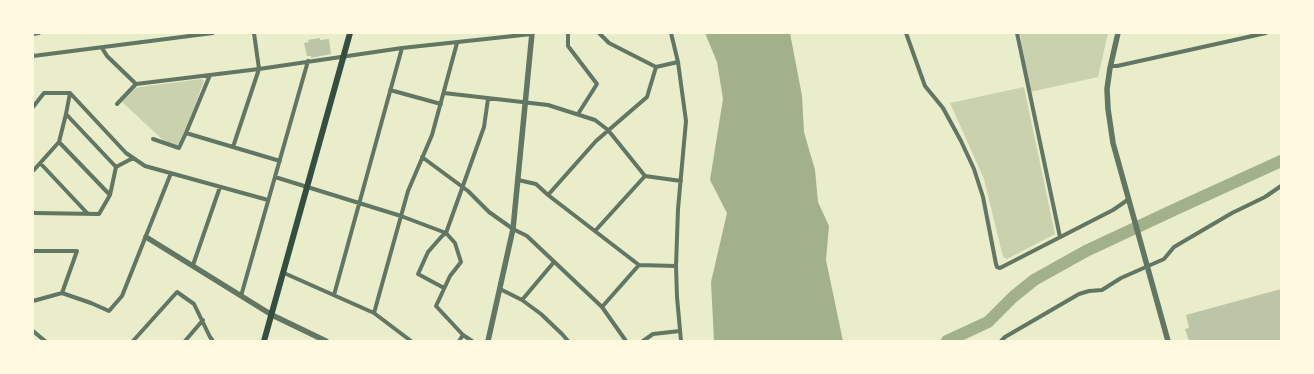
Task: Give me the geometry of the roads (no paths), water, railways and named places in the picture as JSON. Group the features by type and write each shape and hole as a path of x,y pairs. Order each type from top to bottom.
{"main road":[{"path":"264,341 350,33"}],"street":[{"path":"33,34 39,33"},
{"path":"33,56 213,33"},
{"path":"233,147 259,68 254,33"},
{"path":"568,33 568,46 597,84 578,114"},
{"path":"599,33 609,43 656,68 678,62"},
{"path":"671,33 678,62 686,121 678,209 676,266 681,341"},
{"path":"906,33 925,86 943,108 974,169 983,197 997,267 1000,268 1113,210 1129,198"},
{"path":"1017,33 1060,237"},
{"path":"1118,33 1110,66 1107,89 1113,143 1168,341"},
{"path":"1110,66 1117,66 1266,33"},
{"path":"117,104 136,84 210,75 345,55 532,34 513,229 488,341"},
{"path":"374,313 408,190 432,135 457,43"},
{"path":"102,48 107,56 136,84"},
{"path":"334,295 402,48"},
{"path":"241,296 308,61"},
{"path":"548,195 596,141 647,97 656,68"},
{"path":"153,139 179,148 210,75"},
{"path":"390,90 441,104"},
{"path":"33,107 44,93 70,93 126,153 145,166 268,200"},
{"path":"33,171 59,142 70,93"},
{"path":"444,94 548,105 595,120 608,130 645,176 681,181"},
{"path":"444,288 418,274 428,252 446,233 484,127 488,99"},
{"path":"66,114 116,167"},
{"path":"186,133 280,160"},
{"path":"59,142 110,195"},
{"path":"422,157 463,188 489,212 513,229 528,236 602,307 626,341"},
{"path":"116,167 133,158"},
{"path":"40,164 88,214"},
{"path":"33,213 99,214 110,195 116,167"},
{"path":"33,301 62,293 109,311 122,296 171,173"},
{"path":"596,231 645,176"},
{"path":"275,177 401,216 446,233 456,243 461,262 450,276 436,306 463,335 472,341"},
{"path":"518,180 536,184 548,195 639,265 676,266"},
{"path":"1001,341 1005,337 1079,294 1089,291 1102,290 1121,278 1164,259 1174,246 1232,213 1265,197 1281,186"},
{"path":"193,265 220,187"},
{"path":"146,236 272,315 326,341"},
{"path":"33,251 77,251 62,293"},
{"path":"522,300 554,262"},
{"path":"602,307 639,265"},
{"path":"284,273 374,313 410,341"},
{"path":"500,289 522,300 541,314 562,334 566,340"},
{"path":"133,341 177,292 194,304 213,341"},
{"path":"185,341 203,320"},
{"path":"33,331 44,341"},
{"path":"643,341 653,334 680,331"},
{"path":"459,341 463,335"}],"waterway":[{"path":"947,341 988,322 1013,297 1034,280 1086,251 1281,161"}]}
